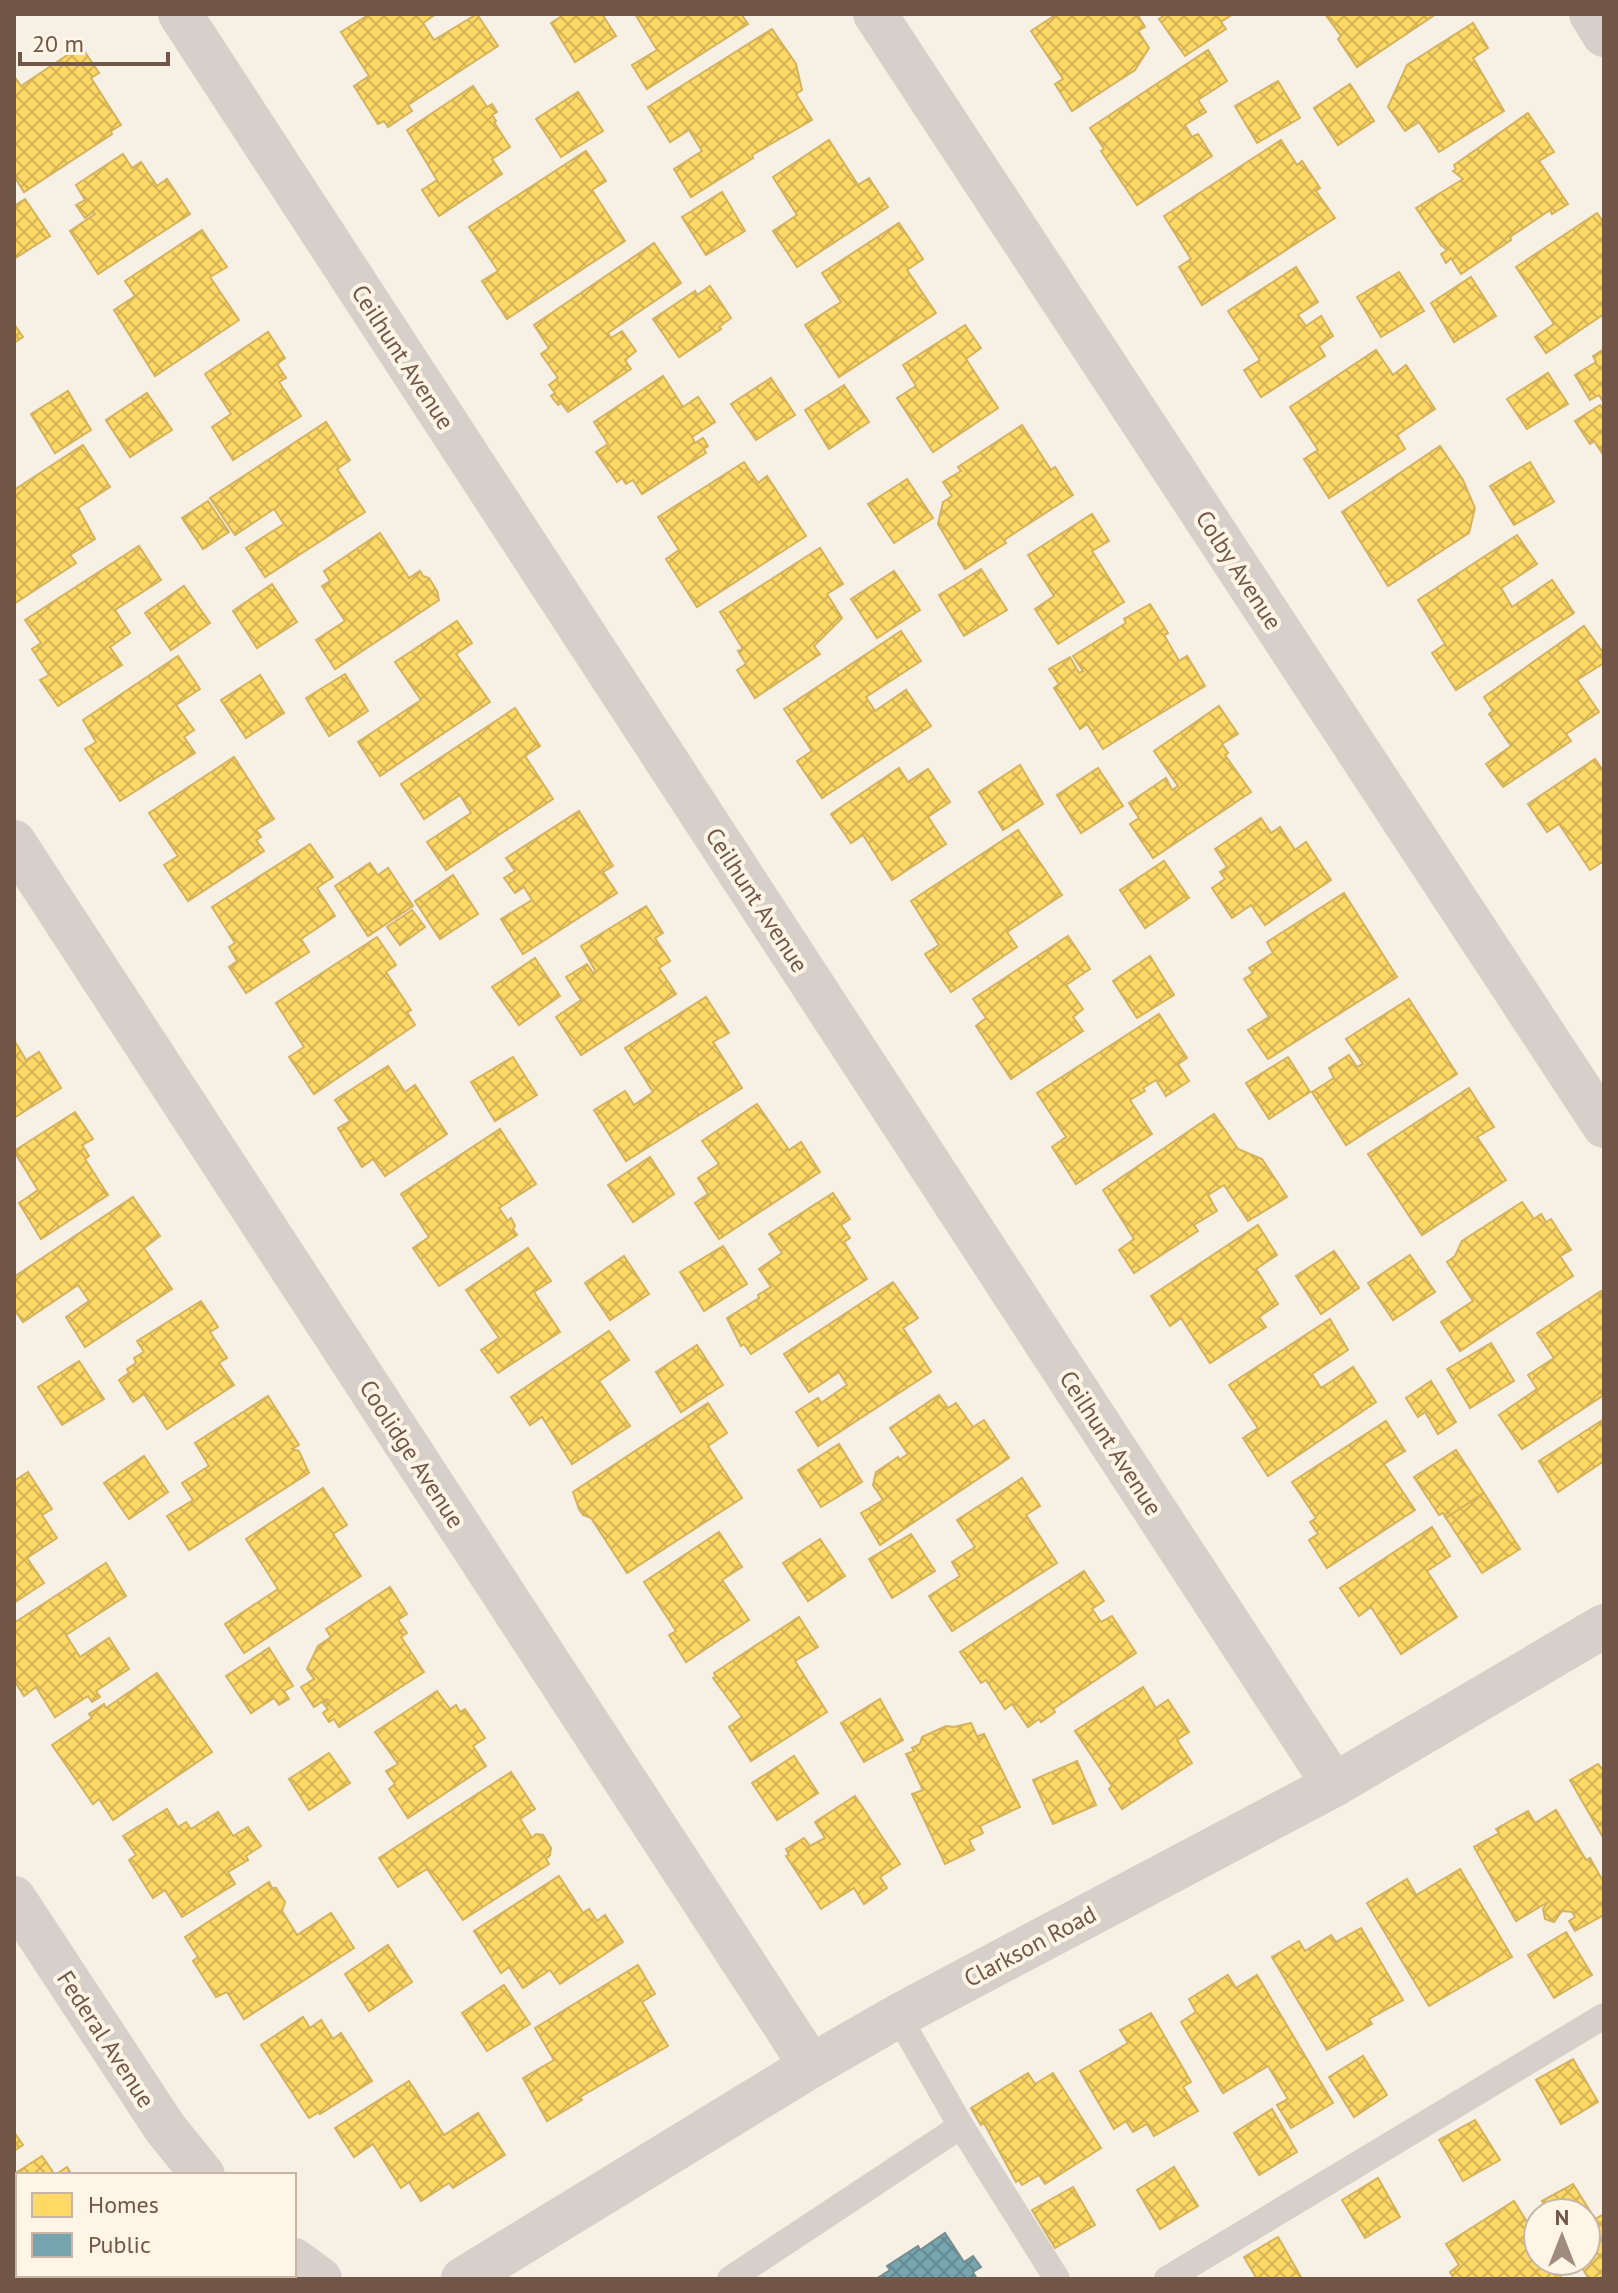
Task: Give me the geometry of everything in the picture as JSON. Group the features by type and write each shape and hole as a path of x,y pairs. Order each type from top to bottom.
{"street":[{"name":"Ceilhunt Avenue","path":"180,14 1334,1785"},
{"name":"Colby Avenue","path":"875,14 1604,1126"},
{"path":"1591,14 1604,35"},
{"name":"Coolidge Avenue","path":"14,842 811,2066"},
{"name":"Clarkson Road","path":"463,2279 898,2016 1334,1785 1604,1626"},
{"name":"Federal Avenue","path":"14,1898 165,2128 201,2173"},
{"path":"296,2261 320,2279"}],"lane":[{"path":"898,2016 961,2126 1057,2279"},
{"path":"1167,2279 1604,2016"},
{"path":"730,2279 961,2126"}],"building: Homes":[{"path":"370,14 436,14 423,23 434,40 477,14 498,46 408,105 412,111 388,127 384,121 378,124 354,86 369,76 341,32"},
{"path":"565,14 602,14 616,36 575,62 551,23"},
{"path":"635,14 741,14 748,24 647,89 632,65 657,50"},
{"path":"1057,14 1137,14 1145,27 1138,31 1149,48 1135,70 1072,111 1055,84 1063,79 1031,31"},
{"path":"1166,14 1233,14 1221,22 1226,29 1185,56 1159,19"},
{"path":"1325,14 1436,14 1357,67"},
{"path":"1473,23 1488,48 1473,58 1504,111 1439,152 1419,122 1405,131 1388,107 1407,65"},
{"path":"772,29 796,64 802,90 796,94 812,120 752,155 753,158 691,197 674,169 702,151 689,130 670,142 648,107"},
{"path":"81,46 99,73 91,78 121,125 24,192 14,176 14,76 21,86"},
{"path":"1208,50 1227,81 1198,100 1206,112 1185,125 1192,137 1198,134 1212,156 1137,205 1101,151 1104,149 1090,128"},
{"path":"1278,81 1300,118 1257,143 1235,106"},
{"path":"1350,84 1374,121 1338,145 1314,108"},
{"path":"473,86 487,107 492,104 497,112 492,115 494,122 510,147 492,159 502,174 439,216 422,190 437,180 407,130"},
{"path":"578,92 603,131 561,157 536,119"},
{"path":"1528,113 1554,152 1539,161 1568,204 1552,214 1550,210 1461,274 1451,258 1446,263 1441,254 1447,250 1416,208 1463,179 1453,171 1456,169 1454,165"},
{"path":"829,140 858,185 869,178 888,207 797,267 773,231 797,215 773,177"},
{"path":"1281,140 1297,165 1302,161 1320,188 1316,191 1335,218 1202,305 1179,267 1191,259 1164,216"},
{"path":"586,151 606,181 592,190 625,241 507,319 482,281 498,271 469,227"},
{"path":"123,154 132,168 141,162 157,186 167,179 190,214 98,274 70,231 95,214 93,212 85,218 76,205 85,200 76,185"},
{"path":"722,192 745,231 706,255 682,217"},
{"path":"25,199 50,236 14,259 14,206"},
{"path":"1597,213 1604,223 1604,314 1546,353 1535,337 1554,324 1516,267"},
{"path":"899,223 923,259 907,270 936,313 839,377 805,325 841,302 822,273"},
{"path":"202,230 227,267 210,277 239,320 155,376 114,310 135,296 125,281"},
{"path":"654,243 681,283 608,333 611,338 622,331 636,351 625,360 631,369 568,412 551,396 555,393 549,385 558,378 541,354 549,348 534,325"},
{"path":"1296,267 1318,302 1298,315 1306,326 1321,316 1333,336 1319,346 1325,356 1261,397 1244,370 1260,360 1228,311"},
{"path":"1399,272 1424,311 1381,337 1357,297"},
{"path":"1471,277 1496,316 1454,342 1431,303"},
{"path":"710,286 731,318 719,327 721,329 679,357 653,319 695,291 697,295"},
{"path":"14,324 23,337 14,343"},
{"path":"965,325 981,348 966,359 998,408 933,452 897,398 916,386 903,365"},
{"path":"268,332 285,358 277,364 286,378 279,382 301,416 233,460 212,427 231,414 205,374"},
{"path":"1604,349 1604,403 1599,395 1590,400 1575,375 1596,362 1593,356"},
{"path":"1376,350 1393,375 1406,365 1435,409 1397,435 1405,449 1329,498 1304,459 1318,450 1290,407"},
{"path":"1548,373 1568,404 1527,429 1507,399"},
{"path":"663,376 683,407 698,397 715,422 692,437 695,443 703,438 708,446 704,449 706,453 642,494 633,480 626,484 622,478 617,482 596,452 608,444 594,422"},
{"path":"771,378 795,415 756,440 731,404"},
{"path":"844,385 869,422 829,449 805,410"},
{"path":"68,391 91,430 55,453 31,414"},
{"path":"147,393 172,430 130,457 106,420"},
{"path":"1600,405 1604,410 1604,456 1594,441 1590,444 1575,421"},
{"path":"326,422 350,460 337,469 365,512 265,577 246,548 284,524 274,509 235,535 210,498"},
{"path":"1022,425 1051,470 1055,467 1073,495 965,569 938,524 943,502 952,496 943,482 961,471 958,467"},
{"path":"83,445 110,487 78,508 95,539 70,555 76,563 14,604 14,490"},
{"path":"1440,446 1463,480 1475,508 1469,533 1388,586 1342,512"},
{"path":"744,462 758,483 767,476 806,536 697,607 666,559 679,550 658,517"},
{"path":"1530,462 1554,502 1514,525 1490,486"},
{"path":"907,479 933,518 894,543 868,504"},
{"path":"208,501 229,532 203,549 182,518"},
{"path":"1092,514 1109,541 1092,551 1124,602 1058,644 1035,609 1054,596 1028,555"},
{"path":"380,533 409,578 420,571 429,578 439,600 335,669 316,640 345,621 322,586 330,581 324,571"},
{"path":"1517,535 1537,564 1501,588 1512,607 1552,580 1574,613 1456,690 1432,653 1445,644 1418,600"},
{"path":"139,546 161,580 115,610 130,633 110,647 122,665 58,706 40,680 49,675 32,649 41,643 25,620"},
{"path":"820,548 843,584 827,594 842,618 814,646 820,654 755,698 737,670 746,664 738,651 743,649 720,612"},
{"path":"981,569 1007,610 964,636 939,595"},
{"path":"894,571 920,610 877,638 851,599"},
{"path":"272,584 297,622 257,648 233,611"},
{"path":"184,586 210,623 171,650 145,613"},
{"path":"1150,604 1168,633 1164,635 1179,661 1187,656 1205,686 1103,749 1087,724 1080,729 1054,688 1059,684 1049,669 1070,657 1079,673 1083,671 1073,656"},
{"path":"457,621 472,643 456,654 490,702 380,776 358,742 421,700 395,662"},
{"path":"1584,626 1604,654 1604,663 1577,680 1599,712 1566,734 1571,741 1503,787 1486,764 1511,746 1489,714 1493,711 1484,697"},
{"path":"901,631 921,661 866,697 875,711 906,690 931,726 822,798 797,761 812,751 784,709"},
{"path":"178,656 200,689 176,705 194,730 184,737 195,753 120,801 85,749 96,742 83,720"},
{"path":"345,674 368,711 329,736 306,698"},
{"path":"260,675 284,713 246,738 221,700"},
{"path":"1219,706 1238,734 1222,744 1228,753 1225,755 1251,792 1153,858 1130,824 1139,818 1129,803 1166,778 1172,790 1178,786 1154,751"},
{"path":"515,708 540,746 525,756 553,799 446,870 427,842 471,813 460,795 424,819 401,784"},
{"path":"234,757 274,819 256,830 261,837 256,840 264,851 188,901 164,865 178,856 149,813"},
{"path":"1595,759 1604,772 1604,861 1590,870 1559,824 1547,832 1528,804"},
{"path":"1020,765 1043,804 1003,830 979,792"},
{"path":"899,768 908,782 928,769 950,802 928,817 946,844 892,880 863,835 851,843 831,814"},
{"path":"1098,768 1123,806 1081,833 1057,795"},
{"path":"579,811 613,866 603,872 617,893 523,954 501,919 532,900 524,887 515,893 504,878 515,871 506,858"},
{"path":"1261,818 1271,833 1280,827 1295,850 1306,842 1331,880 1265,925 1251,905 1232,918 1212,888 1225,879 1220,872 1227,867 1215,849"},
{"path":"1018,830 1062,895 1007,932 1017,947 951,992 925,954 939,945 911,901"},
{"path":"310,844 333,877 317,888 335,916 301,939 309,952 246,993 229,967 237,961 229,947 235,943 212,907"},
{"path":"1164,861 1189,898 1145,928 1120,890"},
{"path":"370,863 378,875 388,868 413,906 368,936 335,886"},
{"path":"453,875 478,914 440,939 415,901"},
{"path":"1344,893 1397,977 1268,1059 1248,1030 1269,1017 1244,979 1253,973 1249,968 1273,953 1267,942"},
{"path":"646,906 663,933 655,938 670,961 659,968 676,994 581,1055 556,1017 581,1000 566,977 587,964 593,973 596,972 581,946"},
{"path":"412,910 425,927 400,945 387,927"},
{"path":"1068,936 1090,969 1066,985 1083,1009 1073,1017 1083,1031 1011,1079 976,1026 986,1018 973,999"},
{"path":"377,937 396,965 386,972 411,1010 407,1012 415,1025 314,1094 289,1057 304,1047 276,1003"},
{"path":"1150,956 1174,995 1137,1018 1113,981"},
{"path":"535,958 560,996 519,1025 492,987"},
{"path":"706,997 729,1033 713,1042 742,1088 626,1161 594,1110 625,1091 634,1105 653,1092 625,1048"},
{"path":"1409,999 1457,1074 1346,1145 1312,1092 1334,1078 1329,1068 1349,1055 1357,1067 1363,1064 1346,1039"},
{"path":"1159,1014 1187,1058 1178,1064 1189,1081 1166,1096 1156,1080 1143,1088 1145,1091 1130,1100 1152,1134 1076,1184 1052,1147 1066,1137 1037,1093"},
{"path":"14,1040 26,1060 39,1052 61,1088 14,1118"},
{"path":"513,1057 537,1095 495,1121 471,1082"},
{"path":"1288,1057 1310,1092 1269,1119 1246,1083"},
{"path":"388,1066 405,1092 415,1085 447,1134 385,1176 373,1159 362,1167 338,1128 350,1121 335,1100"},
{"path":"1469,1088 1494,1127 1477,1137 1506,1180 1422,1235 1368,1154"},
{"path":"757,1104 789,1150 801,1142 820,1172 719,1239 695,1203 708,1194 698,1178 719,1164 702,1141"},
{"path":"75,1112 93,1139 82,1145 89,1156 85,1159 108,1195 41,1239 19,1203 38,1190 14,1151"},
{"path":"1214,1114 1238,1149 1262,1159 1287,1197 1248,1221 1224,1185 1208,1195 1217,1211 1194,1225 1198,1231 1134,1273 1119,1250 1134,1239 1103,1190"},
{"path":"500,1129 536,1184 499,1208 508,1221 511,1218 517,1235 439,1286 413,1248 429,1237 401,1194"},
{"path":"650,1157 674,1194 633,1222 608,1185"},
{"path":"833,1193 850,1219 841,1225 850,1238 844,1242 867,1279 751,1354 744,1344 741,1346 727,1318 771,1287 759,1269 782,1253 769,1234"},
{"path":"133,1197 160,1236 144,1248 172,1289 85,1347 66,1317 89,1301 78,1285 23,1322 14,1309 14,1277"},
{"path":"1522,1202 1534,1219 1541,1214 1546,1222 1551,1219 1571,1250 1560,1256 1573,1276 1460,1351 1441,1322 1473,1301 1447,1262 1455,1256 1462,1241"},
{"path":"1258,1225 1277,1255 1256,1269 1278,1304 1259,1317 1266,1327 1210,1363 1181,1318 1170,1326 1151,1296"},
{"path":"723,1246 747,1284 704,1311 680,1272"},
{"path":"528,1248 551,1281 534,1292 560,1332 498,1373 481,1350 499,1338 466,1290"},
{"path":"1334,1251 1359,1288 1321,1314 1296,1276"},
{"path":"1410,1255 1435,1292 1393,1320 1368,1283"},
{"path":"624,1256 649,1294 610,1320 585,1283"},
{"path":"893,1282 918,1318 903,1328 931,1372 818,1446 796,1412 818,1398 821,1403 847,1385 839,1372 809,1392 784,1354"},
{"path":"1601,1291 1604,1295 1604,1395 1522,1449 1499,1415 1537,1389 1528,1375 1554,1358 1537,1333"},
{"path":"201,1301 218,1327 210,1332 227,1358 219,1363 234,1385 167,1429 144,1394 133,1402 119,1380 136,1363 134,1358 144,1352 137,1341"},
{"path":"1330,1319 1348,1350 1312,1374 1321,1388 1353,1367 1376,1402 1268,1476 1243,1438 1258,1428 1229,1385"},
{"path":"609,1331 629,1360 599,1381 630,1426 572,1464 542,1417 530,1425 511,1397"},
{"path":"1491,1343 1514,1381 1470,1408 1447,1369"},
{"path":"697,1345 723,1385 681,1412 656,1372"},
{"path":"79,1361 104,1399 62,1425 38,1387"},
{"path":"1431,1381 1456,1422 1438,1434 1425,1412 1418,1417 1406,1398"},
{"path":"939,1395 948,1408 956,1403 973,1427 984,1420 1009,1458 880,1545 861,1513 883,1500 873,1485 876,1472 908,1454 890,1428"},
{"path":"268,1396 299,1445 292,1449 299,1451 309,1473 189,1550 167,1516 193,1500 182,1483 209,1466 195,1443"},
{"path":"708,1403 727,1433 708,1446 742,1498 627,1573 591,1518 579,1509 573,1492"},
{"path":"1604,1419 1604,1461 1558,1492 1539,1461"},
{"path":"1386,1421 1405,1451 1384,1464 1415,1510 1327,1568 1309,1540 1318,1534 1310,1522 1316,1518 1292,1482"},
{"path":"839,1444 862,1482 821,1507 798,1470"},
{"path":"1456,1450 1484,1493 1446,1518 1443,1513 1439,1515 1414,1477"},
{"path":"144,1456 168,1492 129,1519 104,1483"},
{"path":"28,1472 52,1509 42,1515 57,1538 27,1558 44,1583 14,1603 14,1481"},
{"path":"1022,1478 1040,1506 1026,1515 1057,1563 952,1631 929,1596 960,1576 952,1562 975,1547 957,1520"},
{"path":"323,1488 347,1525 333,1534 361,1576 244,1653 225,1624 278,1589 246,1539"},
{"path":"1484,1493 1520,1549 1482,1573 1446,1518"},
{"path":"1432,1527 1450,1556 1427,1571 1457,1617 1401,1654 1371,1607 1359,1616 1340,1588"},
{"path":"719,1532 742,1567 722,1580 749,1620 686,1662 669,1635 676,1631 644,1582"},
{"path":"911,1534 935,1571 892,1598 869,1559"},
{"path":"820,1539 845,1576 808,1601 783,1563"},
{"path":"106,1563 126,1596 66,1635 80,1657 109,1638 129,1669 96,1691 100,1697 92,1702 88,1696 55,1717 36,1687 24,1696 14,1680 14,1623"},
{"path":"1084,1571 1104,1601 1092,1609 1101,1622 1112,1616 1136,1653 1053,1709 1055,1712 1041,1722 1039,1719 1028,1727 1012,1704 1005,1709 986,1680 981,1683 960,1652"},
{"path":"390,1587 407,1614 398,1620 407,1633 401,1637 424,1672 339,1727 334,1719 329,1722 323,1713 328,1709 323,1703 328,1700 314,1707 301,1687 314,1679 307,1669 318,1646 331,1637 326,1629"},
{"path":"799,1617 818,1647 795,1661 827,1712 751,1761 729,1727 742,1717 713,1678 716,1677 714,1673"},
{"path":"269,1648 293,1686 284,1691 289,1699 279,1705 274,1698 251,1713 226,1676"},
{"path":"157,1673 212,1752 113,1820 99,1799 93,1804 52,1745 92,1718 89,1714 104,1704 106,1708"},
{"path":"1143,1687 1156,1708 1168,1700 1189,1732 1177,1740 1192,1763 1122,1809 1109,1789 1112,1786 1075,1731"},
{"path":"437,1691 450,1709 456,1705 460,1712 465,1709 485,1738 473,1746 486,1766 408,1818 389,1789 395,1784 386,1771 398,1764 375,1732"},
{"path":"880,1699 903,1740 864,1762 841,1723"},
{"path":"971,1723 980,1743 978,1736 984,1734 1020,1807 980,1826 983,1833 969,1840 974,1850 945,1864 912,1794 923,1790 906,1754 914,1751 912,1748 920,1744 922,1737 946,1726"},
{"path":"329,1753 350,1783 309,1810 289,1779"},
{"path":"794,1756 818,1793 777,1820 752,1783"},
{"path":"1077,1761 1096,1805 1053,1824 1033,1780"},
{"path":"1598,1764 1604,1771 1604,1839 1570,1780"},
{"path":"511,1772 535,1809 520,1819 532,1838 536,1834 543,1835 551,1848 546,1859 549,1864 463,1920 427,1869 398,1887 379,1858"},
{"path":"855,1796 900,1864 880,1877 887,1888 864,1904 854,1888 821,1909 786,1856 789,1855 786,1849 804,1838 810,1846 825,1838 815,1822"},
{"path":"167,1809 178,1827 186,1822 191,1829 218,1812 233,1836 248,1827 261,1846 246,1856 248,1860 228,1872 235,1884 182,1917 165,1890 153,1898 129,1860 136,1855 123,1836"},
{"path":"1556,1810 1586,1860 1590,1858 1604,1883 1604,1915 1575,1931 1569,1921 1575,1917 1572,1912 1562,1911 1554,1922 1545,1919 1543,1909 1548,1902 1516,1921 1474,1847 1499,1833 1496,1829 1528,1811 1535,1823"},
{"path":"1460,1869 1512,1957 1429,2006 1367,1903 1407,1879 1416,1895"},
{"path":"559,1876 583,1913 589,1909 597,1921 605,1915 623,1942 560,1984 550,1970 523,1988 509,1967 501,1973 474,1931"},
{"path":"269,1882 285,1902 282,1911 297,1935 331,1913 354,1948 244,2019 227,1992 216,1997 193,1961 198,1957 185,1937"},
{"path":"1361,1928 1403,2000 1369,2019 1372,2024 1327,2050 1272,1957 1299,1941 1305,1951 1331,1935 1336,1942"},
{"path":"1566,1932 1592,1975 1554,1998 1528,1955"},
{"path":"388,1945 412,1982 369,2011 345,1974"},
{"path":"638,1965 655,1994 642,2002 668,2046 580,2097 582,2100 547,2121 523,2078 554,2060 535,2028"},
{"path":"1228,1975 1236,1988 1257,1975 1333,2103 1291,2128 1277,2105 1288,2099 1268,2066 1223,2093 1181,2022 1196,2012 1189,1999"},
{"path":"504,1985 530,2024 487,2051 462,2013"},
{"path":"1151,2013 1191,2082 1183,2087 1198,2111 1154,2136 1147,2124 1133,2132 1126,2121 1114,2129 1080,2071 1128,2043 1120,2030"},
{"path":"303,2017 310,2028 321,2020 333,2039 341,2033 372,2081 309,2118 261,2045"},
{"path":"1363,2056 1387,2095 1354,2117 1329,2077"},
{"path":"1573,2059 1598,2102 1561,2124 1536,2080"},
{"path":"1028,2073 1035,2084 1053,2073 1101,2148 1045,2184 1039,2175 1022,2185 1019,2180 1016,2182 984,2123 981,2125 971,2108"},
{"path":"409,2081 444,2135 478,2113 505,2155 453,2188 449,2183 421,2201 409,2182 401,2188 373,2144 354,2157 335,2128"},
{"path":"1272,2109 1297,2152 1259,2175 1234,2133"},
{"path":"1475,2120 1500,2160 1463,2181 1439,2140"},
{"path":"14,2132 23,2145 14,2151"},
{"path":"42,2156 54,2173 16,2173 14,2258 14,2174"},
{"path":"1174,2167 1198,2206 1160,2229 1137,2190"},
{"path":"1378,2178 1400,2217 1365,2238 1342,2200"},
{"path":"1573,2184 1581,2197 1549,2197"},
{"path":"1073,2187 1095,2225 1055,2248 1032,2210"},
{"path":"1514,2201 1522,2214 1522,2277 1562,2279 1454,2279 1450,2272 1459,2265 1446,2244"},
{"path":"1604,2214 1604,2275 1602,2276"},
{"path":"1278,2237 1301,2277 1257,2279 1244,2257"},
{"path":"158,2277 159,2279 84,2279"}],"building: Public":[{"path":"945,2233 964,2262 973,2256 981,2267 973,2272 977,2279 876,2279 890,2270 887,2266 918,2246 920,2250"}]}
